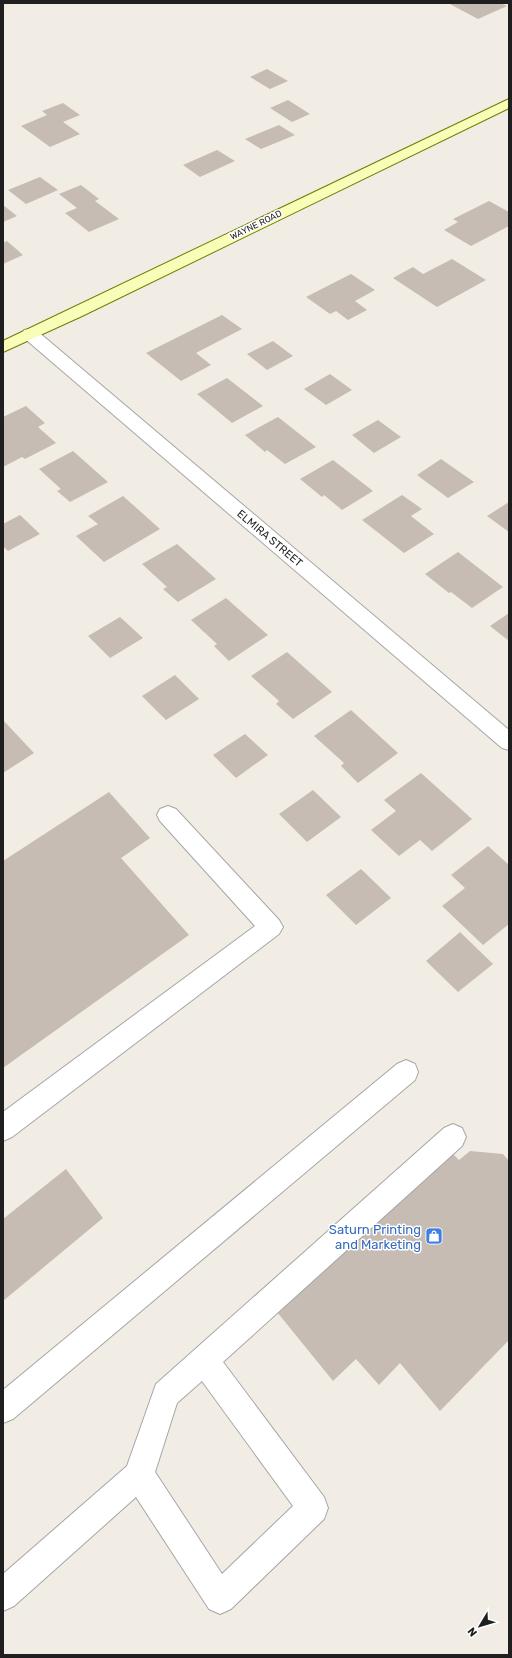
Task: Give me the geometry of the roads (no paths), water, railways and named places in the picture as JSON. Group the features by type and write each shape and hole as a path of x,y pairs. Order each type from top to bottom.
{"main road":[{"name":"WAYNE ROAD","path":"3,347 509,103"}],"street":[{"name":"ELMIRA STREET","path":"30,334 509,742"},
{"path":"3,1128 271,927 168,815"},
{"path":"3,1409 406,1072"},
{"path":"3,1595 139,1475 166,1394 453,1137"},
{"path":"139,1475 220,1598 313,1508 204,1360"}],"place":[{"name":"Saturn Printing and Marketing","path":"434,1236"}]}
